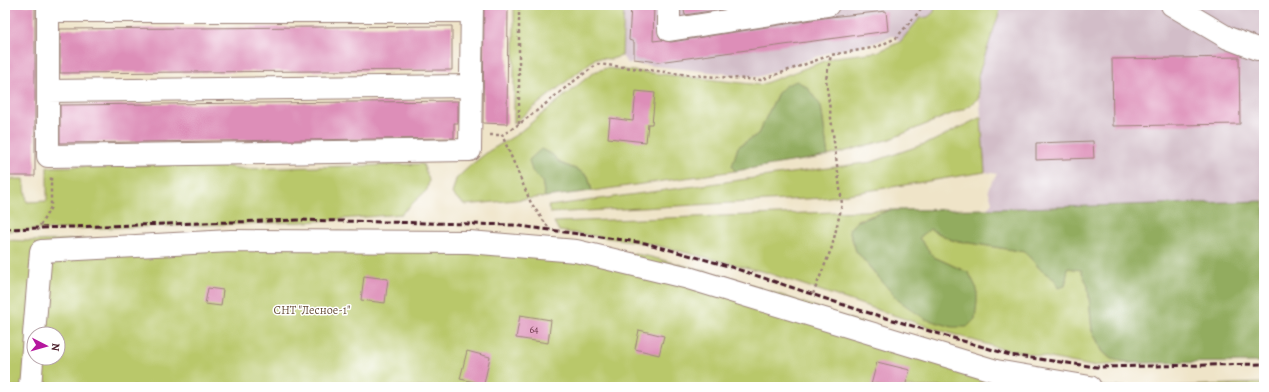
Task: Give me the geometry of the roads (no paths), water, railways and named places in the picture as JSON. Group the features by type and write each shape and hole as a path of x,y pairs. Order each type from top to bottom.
{"lane":[{"path":"669,5 669,30 828,5"},
{"path":"1172,5 1228,38 1257,49"},
{"path":"48,8 472,8 470,150 48,156 48,8"},
{"path":"48,91 471,86"},
{"path":"35,326 41,251 231,241 469,242 576,251 685,277 996,371 1090,387"},
{"path":"30,387 32,366"}],"railway":[{"path":"5,229 298,220 513,225 645,243 728,266 856,309 1010,355 1096,367 1264,364"}],"park label":[{"name":"СНТ \"Лесное-1\"","path":"312,310"}]}
